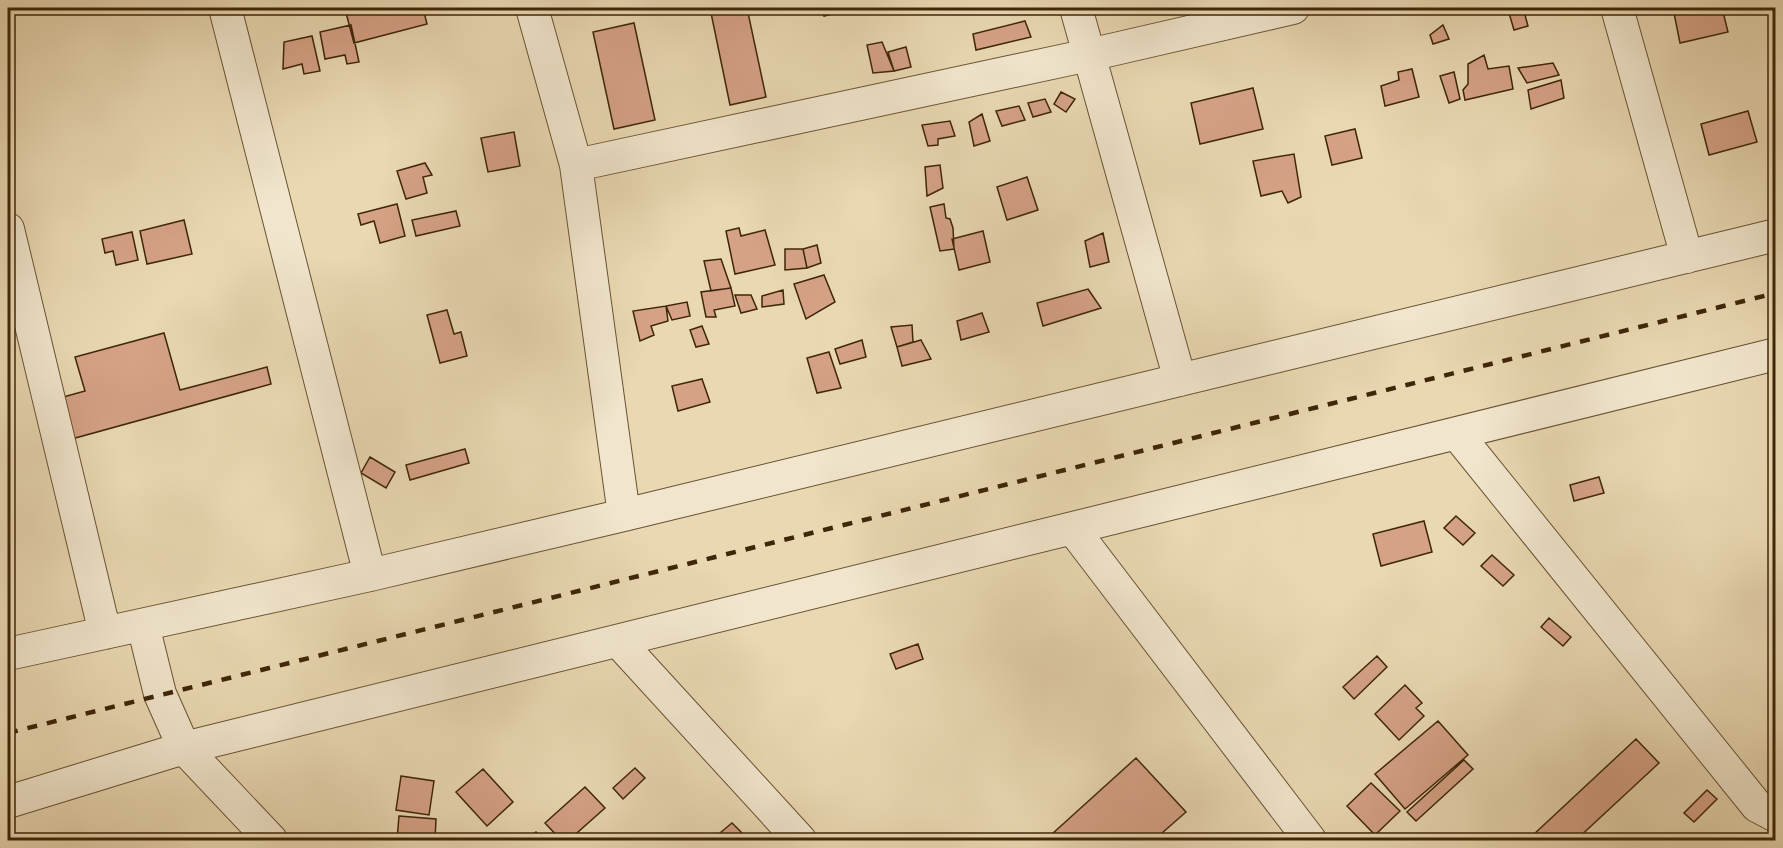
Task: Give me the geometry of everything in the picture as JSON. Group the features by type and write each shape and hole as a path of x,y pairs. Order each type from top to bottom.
{"street":[{"path":"225,8 370,575"},
{"path":"531,8 576,165 624,515"},
{"path":"1076,8 1180,380"},
{"path":"576,165 1089,55 1293,8"},
{"path":"1617,8 1687,257"},
{"path":"8,229 105,633"},
{"path":"8,654 370,575 624,515 1776,235"},
{"path":"8,802 184,748 1776,354"},
{"path":"1457,434 1757,806 1776,816"},
{"path":"1072,529 1310,840"},
{"path":"143,625 160,694 184,748 271,840"},
{"path":"618,641 800,840"}],"building":[{"path":"423,8 427,24 354,43 345,9"},
{"path":"710,8 747,8 766,97 730,105"},
{"path":"821,8 857,8 824,16"},
{"path":"1523,8 1528,26 1514,30 1509,13"},
{"path":"1673,8 1722,8 1728,32 1680,43"},
{"path":"1025,21 1031,37 976,50 973,34"},
{"path":"634,23 655,120 614,129 593,32"},
{"path":"351,25 359,62 347,64 345,55 325,59 320,32"},
{"path":"1443,25 1449,39 1433,44 1430,35"},
{"path":"312,36 320,71 304,74 302,64 283,69 284,42"},
{"path":"882,42 894,71 873,73 867,45"},
{"path":"906,47 911,67 894,71 888,52"},
{"path":"1484,55 1488,69 1509,66 1513,89 1465,100 1463,90 1468,84 1468,64"},
{"path":"1553,63 1559,75 1527,83 1518,68"},
{"path":"1412,69 1419,97 1385,106 1381,86 1399,80 1398,72"},
{"path":"1454,72 1460,99 1449,103 1440,76"},
{"path":"1561,80 1564,98 1531,109 1528,90"},
{"path":"1253,88 1263,129 1200,144 1191,103"},
{"path":"1061,92 1075,99 1066,112 1054,104"},
{"path":"1045,99 1051,112 1033,117 1028,103"},
{"path":"1019,106 1025,120 1002,126 996,111"},
{"path":"1748,111 1757,142 1709,155 1701,124"},
{"path":"982,114 990,141 974,146 969,122"},
{"path":"950,121 955,136 938,139 938,145 928,146 922,125"},
{"path":"1355,129 1362,158 1332,165 1325,136"},
{"path":"514,132 520,166 488,172 481,138"},
{"path":"1294,154 1301,197 1288,203 1282,191 1261,196 1253,161"},
{"path":"425,163 432,175 423,177 427,193 406,199 397,171"},
{"path":"940,165 943,188 927,196 925,167"},
{"path":"1027,177 1038,210 1007,220 997,187"},
{"path":"397,204 405,236 380,243 374,221 361,225 358,214"},
{"path":"944,204 946,218 950,219 953,228 954,249 940,251 930,207"},
{"path":"456,211 460,226 416,236 412,220"},
{"path":"184,220 192,254 147,264 140,231"},
{"path":"739,228 741,236 765,230 775,265 735,274 726,231"},
{"path":"983,231 990,262 959,270 952,239"},
{"path":"132,232 138,260 116,265 113,251 105,253 102,239"},
{"path":"1103,233 1109,262 1090,267 1085,241"},
{"path":"817,245 821,263 807,268 803,249"},
{"path":"785,249 803,249 807,268 785,270"},
{"path":"721,259 731,288 711,291 704,261"},
{"path":"824,275 835,302 806,319 794,284"},
{"path":"731,288 735,306 714,310 716,317 706,317 701,292"},
{"path":"1088,289 1101,308 1043,326 1037,303"},
{"path":"783,290 784,304 762,307 762,296"},
{"path":"735,295 751,295 757,309 741,313"},
{"path":"687,302 690,316 672,320 666,306"},
{"path":"666,306 668,321 651,326 654,335 640,341 633,311"},
{"path":"447,310 454,334 461,332 467,356 440,363 427,315"},
{"path":"982,313 989,332 961,340 957,321"},
{"path":"912,325 913,342 897,347 891,327"},
{"path":"702,326 709,344 696,347 690,330"},
{"path":"164,333 180,390 267,367 271,384 68,440 56,399 85,391 75,357"},
{"path":"862,340 866,357 840,364 835,349"},
{"path":"921,340 931,359 902,366 897,347"},
{"path":"829,352 841,388 817,393 807,358"},
{"path":"702,379 710,402 678,411 672,386"},
{"path":"465,449 469,463 410,480 406,465"},
{"path":"370,457 395,472 386,488 361,473"},
{"path":"1599,477 1604,493 1574,501 1570,485"},
{"path":"1456,516 1475,533 1463,545 1444,528"},
{"path":"1424,521 1432,552 1381,566 1373,534"},
{"path":"1492,555 1514,575 1503,586 1481,566"},
{"path":"1549,618 1571,637 1563,646 1541,627"},
{"path":"918,644 923,659 896,669 890,654"},
{"path":"1377,656 1387,667 1354,699 1343,687"},
{"path":"1405,685 1422,703 1416,708 1424,716 1399,740 1375,714"},
{"path":"1438,721 1468,755 1405,809 1375,774"},
{"path":"1636,739 1659,763 1576,840 1536,840 1532,836"},
{"path":"1136,758 1186,812 1154,840 1057,840 1052,834"},
{"path":"1464,760 1473,769 1416,821 1407,812"},
{"path":"635,768 645,778 623,799 613,788"},
{"path":"483,769 513,802 487,826 456,792"},
{"path":"401,776 434,781 429,815 396,810"},
{"path":"1371,783 1400,811 1375,835 1347,806"},
{"path":"585,787 605,808 569,840 561,840 545,823"},
{"path":"1707,790 1717,799 1694,822 1684,813"},
{"path":"399,816 436,819 435,840 397,840"},
{"path":"732,823 749,840 727,840 720,833"},
{"path":"536,832 544,840 526,840"}],"railway":[{"path":"8,733 1776,293"}]}
